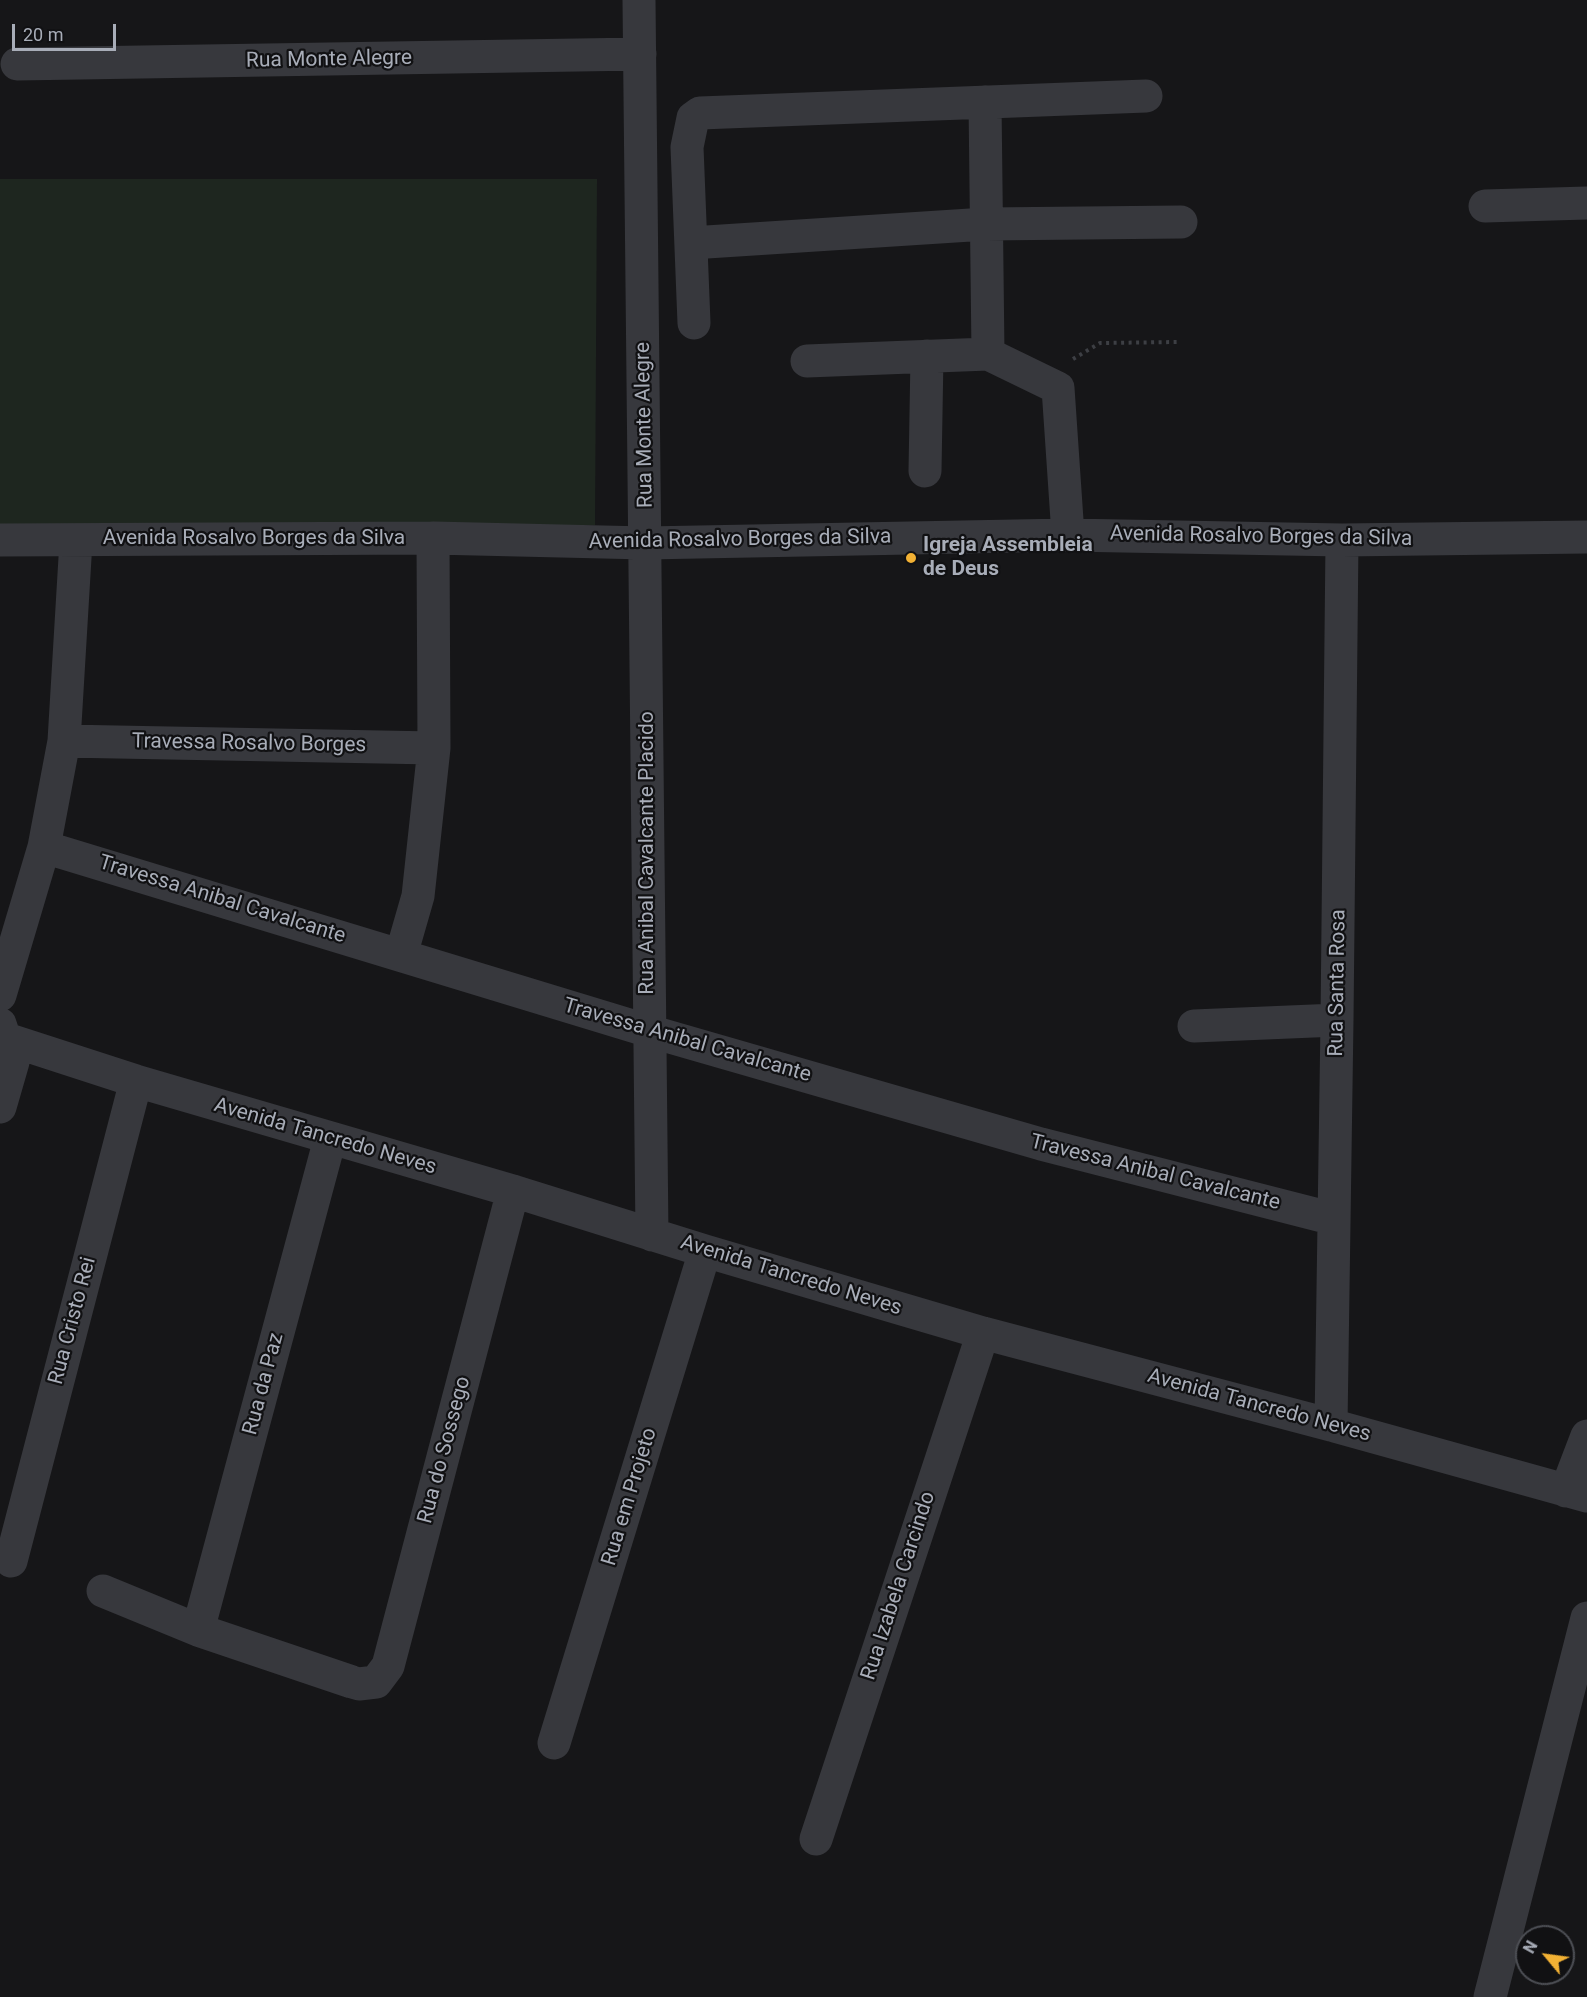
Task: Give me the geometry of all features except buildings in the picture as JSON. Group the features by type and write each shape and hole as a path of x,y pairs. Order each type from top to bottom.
{"street":[{"name":"Rua Monte Alegre","path":"639,0 646,543"},
{"name":"Rua Monte Alegre","path":"17,64 640,54"},
{"path":"694,322 687,147 693,118 700,113 1146,96"},
{"path":"985,102 988,354"},
{"path":"1485,206 1587,203"},
{"path":"691,243 986,224 1181,222"},
{"path":"807,361 988,354 1058,388 1068,535"},
{"path":"925,471 927,356"},
{"name":"Avenida Rosalvo Borges da Silva","path":"0,540 433,538 646,543 1068,535 1342,540 1587,537"},
{"path":"401,955 418,896 434,748 433,538"},
{"name":"Rua Santa Rosa","path":"1331,1425 1342,540"},
{"path":"0,995 44,847 64,741 76,541"},
{"name":"Rua Anibal Cavalcante Placido","path":"646,543 652,1235"},
{"name":"Travessa Rosalvo Borges","path":"64,741 434,748"},
{"name":"Travessa Anibal Cavalcante","path":"44,847 649,1031 1041,1144 1334,1219"},
{"path":"1194,1026 1337,1020"},
{"path":"0,1107 13,1062 1,1033"},
{"name":"Avenida Tancredo Neves","path":"1,1033 136,1081 513,1191 652,1235 982,1333 1331,1425 1576,1494"},
{"name":"Rua Cristo Rei","path":"11,1561 136,1081"},
{"name":"Rua da Paz","path":"198,1630 330,1139"},
{"name":"Rua do Sossego","path":"198,1630 359,1684 376,1682 388,1666 513,1191"},
{"name":"Rua em Projeto","path":"554,1743 705,1251"},
{"name":"Rua Izabela Carcindo","path":"816,1839 982,1333"},
{"path":"1576,1494 1587,1436"},
{"path":"103,1591 198,1630"},
{"path":"1490,1997 1587,1618"}],"path":[{"path":"1058,388 1069,361 1100,343 1178,342"}],"shaded area":[{"path":"0,179 597,179 595,525 0,525"}],"place":[{"name":"Igreja Assembleia de Deus","path":"911,558"}]}
